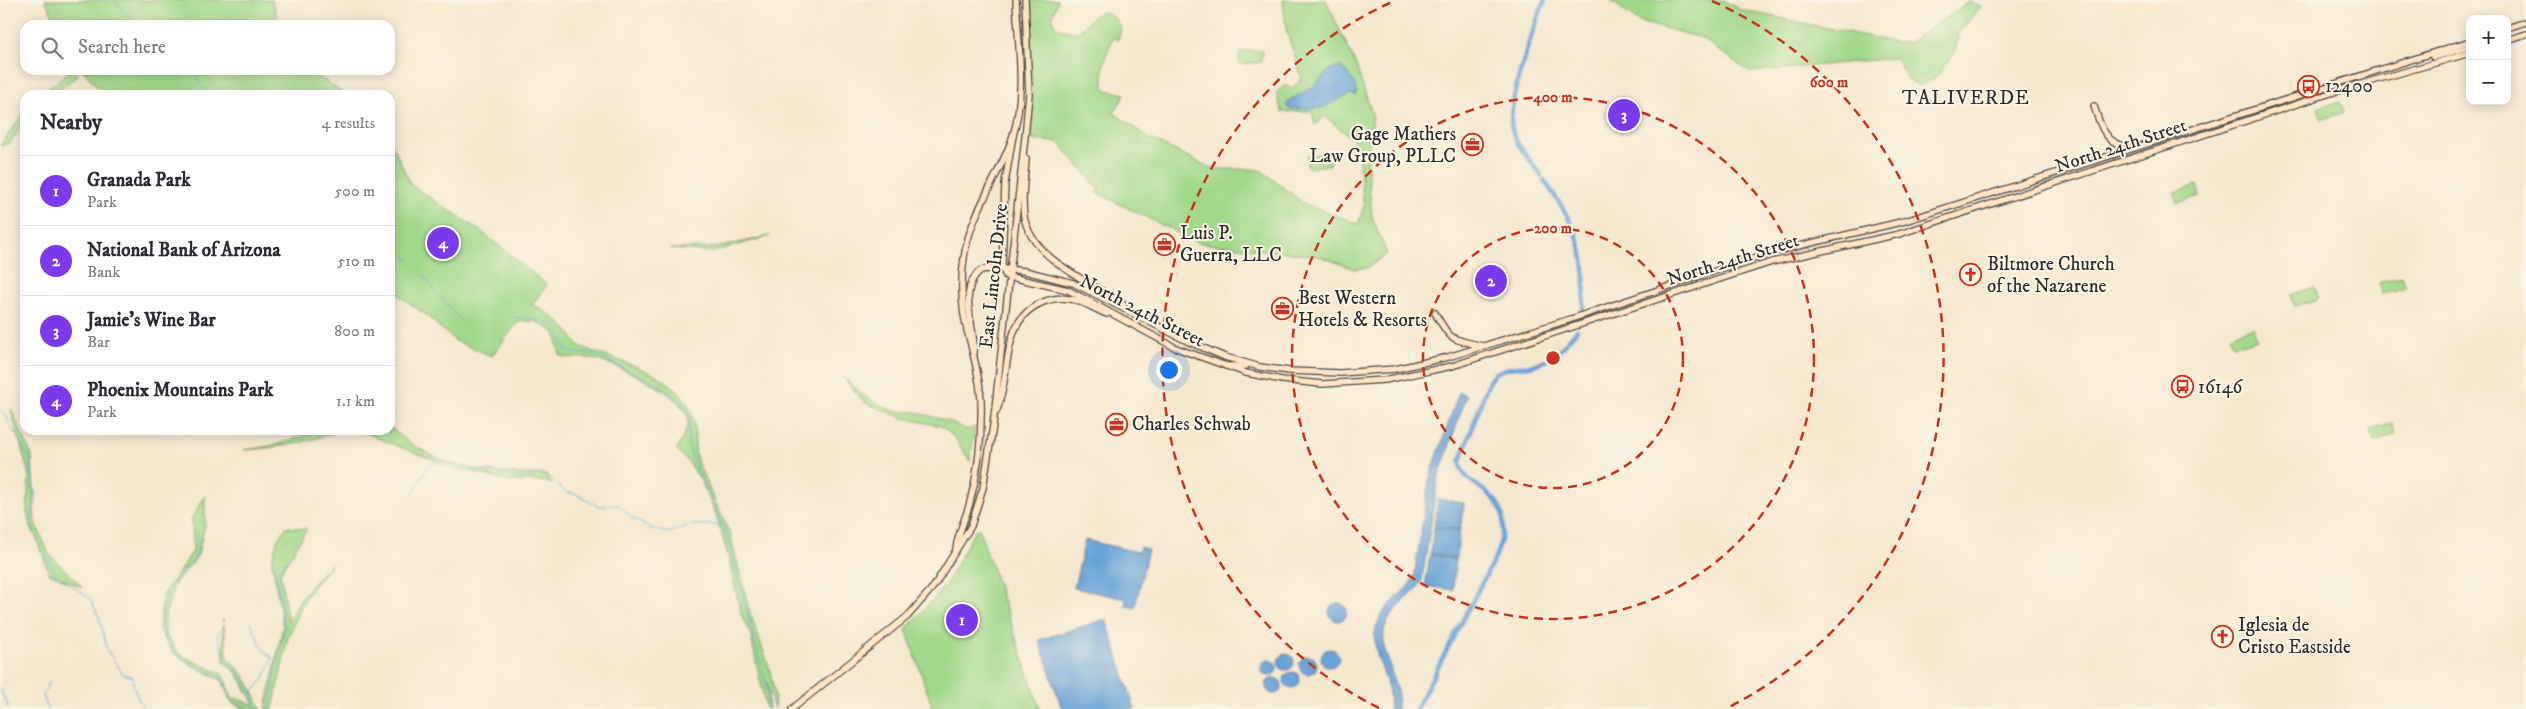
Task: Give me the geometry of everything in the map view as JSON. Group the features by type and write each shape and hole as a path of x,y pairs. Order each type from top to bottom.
{"main road":[{"name":"East Lincoln Drive","path":"956,549 957,536 973,490 979,449 981,399 974,353 970,342 963,302 962,272 965,251 976,214 1001,166 1013,135 1020,103 1016,0"},
{"name":"East Lincoln Drive","path":"792,709 896,627 934,586 971,526 983,488 993,419 1025,137 1029,94 1025,0"},
{"path":"2511,27 2526,22"},
{"path":"2511,39 2526,34"},
{"name":"North 24th Street","path":"1002,268 1034,272 1073,283 1138,315 1171,334 1215,353 1266,368 1340,373 1382,371 1428,362 1571,319 1769,253 1896,224 2466,42"},
{"path":"2400,63 2409,63 2466,48"},
{"name":"North 24th Street","path":"1009,278 1068,290 1176,348 1223,366 1266,378 1294,382 1342,384 1373,382 1441,369 1772,262 1895,235 2344,89 2466,54"},
{"path":"2094,106 2100,124 2107,136 2120,145 2135,147"},
{"path":"1009,278 1002,268 1004,183 1013,135"},
{"path":"1025,137 1023,210 1025,222 1032,239 1051,258 1138,315"},
{"path":"1971,200 1974,210"},
{"path":"974,353 975,340 968,298 969,285 980,270 1002,268"},
{"path":"993,419 1001,401 1014,332 1027,312 1044,302 1063,298 1081,302 1115,316"},
{"path":"1435,313 1452,338 1461,342 1482,346"},
{"path":"1215,353 1223,366 1238,365 1266,368"}],"green space":[{"path":"45,0 272,0 278,20 55,20"},
{"path":"1029,0 1058,0 1053,13 1053,20 1057,27 1065,31 1079,32 1090,19 1101,12 1106,12 1116,20 1121,29 1118,40 1113,38 1106,57 1103,70 1105,90 1125,94 1114,113 1147,137 1213,169 1252,169 1262,171 1303,203 1358,224 1364,206 1357,143 1325,116 1315,125 1312,111 1282,112 1276,93 1286,85 1291,89 1302,79 1286,29 1283,0 1326,0 1356,65 1373,117 1367,161 1372,217 1387,254 1367,268 1354,269 1319,256 1199,243 1097,193 1100,190 1058,142 1030,140 1033,109"},
{"path":"1610,0 1723,0 1741,10 1899,43 1908,43 1969,2 1981,6 1959,33 1956,48 1941,72 1920,86 1908,80 1896,58 1749,72 1702,38 1639,22"},
{"path":"1260,50 1263,52 1261,62 1241,64 1239,62 1240,52"},
{"path":"65,75 77,75 59,90 46,90"},
{"path":"87,75 316,75 339,90 104,90 96,86"},
{"path":"2340,101 2344,112 2322,120 2318,108"},
{"path":"20,118 20,129 10,143 0,146"},
{"path":"395,151 411,185 482,232 547,285 532,305 556,320 580,346 643,369 672,386 683,397 693,418 696,458 730,534 750,613 770,670 775,698 774,709 767,683 768,709 766,709 750,632 742,617 720,528 712,505 702,483 690,465 676,450 687,426 688,418 684,408 662,390 632,373 593,359 560,355 555,332 535,321 518,322 492,356 454,340 425,314 395,293"},
{"path":"1329,154 1329,165 1309,168 1307,166 1307,156"},
{"path":"2197,185 2200,196 2177,203 2174,192"},
{"path":"770,236 713,252 671,249 719,247"},
{"path":"2402,276 2406,287 2383,294 2379,283"},
{"path":"2314,287 2318,299 2295,306 2291,295"},
{"path":"2253,327 2257,339 2234,346 2230,335"},
{"path":"843,377 864,396 893,411 915,412 948,421 967,430 975,427 970,461 954,437 941,426 903,418 864,402"},
{"path":"11,409 20,429 20,435 23,435 32,456 35,522 49,554 82,587 49,573 27,513 29,476"},
{"path":"2392,423 2396,434 2374,442 2370,431"},
{"path":"395,431 424,452 443,460 483,471 546,474 552,484 539,481 502,480 412,452 370,435 395,435"},
{"path":"306,435 325,435 293,444 244,450 275,445"},
{"path":"205,496 205,525 198,555 175,583 165,614 165,635 179,654 222,674 232,697 254,705 237,673 224,662 223,619 228,660 244,675 261,709 246,709 232,703 222,681 173,653 159,628 163,595 193,551 192,518"},
{"path":"286,527 307,529 280,573 288,622 302,596 331,564 306,596 288,637 273,709 266,709 283,626 272,562 277,540"},
{"path":"979,529 1040,709 933,709 906,629 945,586 975,530"}],"water":[{"path":"1340,66 1352,79 1356,95 1350,94 1322,108 1289,109 1286,105 1291,99 1312,88 1330,69"},
{"path":"1459,392 1467,395 1438,479 1422,580 1416,590 1392,614 1384,629 1384,646 1398,694 1397,709 1389,709 1388,687 1377,654 1375,633 1381,615 1406,589 1414,577 1429,480"},
{"path":"1438,499 1464,503 1460,530 1434,527"},
{"path":"1434,527 1460,531 1456,558 1430,554"},
{"path":"1085,540 1138,552 1140,547 1148,549 1135,608 1125,606 1126,599 1074,588"},
{"path":"1430,555 1456,559 1453,590 1425,586"},
{"path":"1338,603 1346,608 1347,612 1342,620 1338,621 1330,616 1329,612 1334,604"},
{"path":"1106,619 1135,709 1062,709 1039,640"},
{"path":"1330,649 1338,654 1339,658 1334,666 1330,667 1322,662 1321,658 1326,650"},
{"path":"1286,654 1294,662 1286,670 1278,662"},
{"path":"1308,656 1316,661 1317,665 1312,673 1308,674 1300,669 1299,665 1304,657"},
{"path":"1269,660 1277,668 1269,676 1261,668"},
{"path":"1292,672 1300,680 1292,688 1284,680"},
{"path":"1274,678 1282,686 1274,694 1266,686"}],"waterway":[{"path":"114,0 134,20"},
{"path":"1541,175 1517,141 1512,129 1511,117 1522,65 1545,0"},
{"path":"197,75 200,85 204,90"},
{"path":"1544,180 1565,212 1578,241 1584,272 1583,310"},
{"path":"395,247 410,260"},
{"path":"423,274 437,294 463,322"},
{"path":"513,317 538,320 557,326 565,349 573,353 593,354 661,386 685,408 690,417 688,445 695,466 726,534 768,691 769,709"},
{"path":"1416,709 1495,558 1502,534 1503,517 1498,504 1490,495 1471,481 1464,473 1460,462 1489,381 1495,373 1508,368 1530,366 1543,362 1557,353 1577,330"},
{"path":"0,409 7,417 30,459 36,500 30,526 56,575 90,598 99,617 107,650 123,674 133,677 133,686 143,709"},
{"path":"412,495 427,467 435,462 456,469 489,471 520,478 532,477 538,474 551,478 565,492 576,494 598,506 619,505 632,518 650,528 668,533 690,525 721,525"},
{"path":"197,533 198,548 193,563 179,572 169,585 162,606 162,636 173,652 191,665 224,679 229,700 252,709"},
{"path":"270,709 278,656 285,628 276,574 293,553"},
{"path":"251,623 263,650 273,658 263,680 252,693"},
{"path":"222,626 218,635 226,664 238,673 246,683 257,709"},
{"path":"48,709 43,695 50,681"},
{"path":"0,689 9,709"}],"place":[{"name":"12400","path":"2309,86"},
{"name":"Jamie’s Wine Bar","path":"1624,115"},
{"name":"Gage Mathers Law Group, PLLC","path":"1472,145"},
{"name":"Phoenix Mountains Park","path":"443,243"},
{"name":"Luis P. Guerra, LLC","path":"1164,244"},
{"name":"Biltmore Church of the Nazarene","path":"1971,275"},
{"name":"National Bank of Arizona","path":"1491,281"},
{"name":"Best Western Hotels & Resorts","path":"1282,309"},
{"name":"16146","path":"2182,387"},
{"name":"Charles Schwab","path":"1116,424"},
{"name":"Granada Park","path":"962,620"},
{"name":"Iglesia de Cristo Eastside","path":"2222,636"}],"district":[{"name":"TALIVERDE","path":"1966,98"}]}
